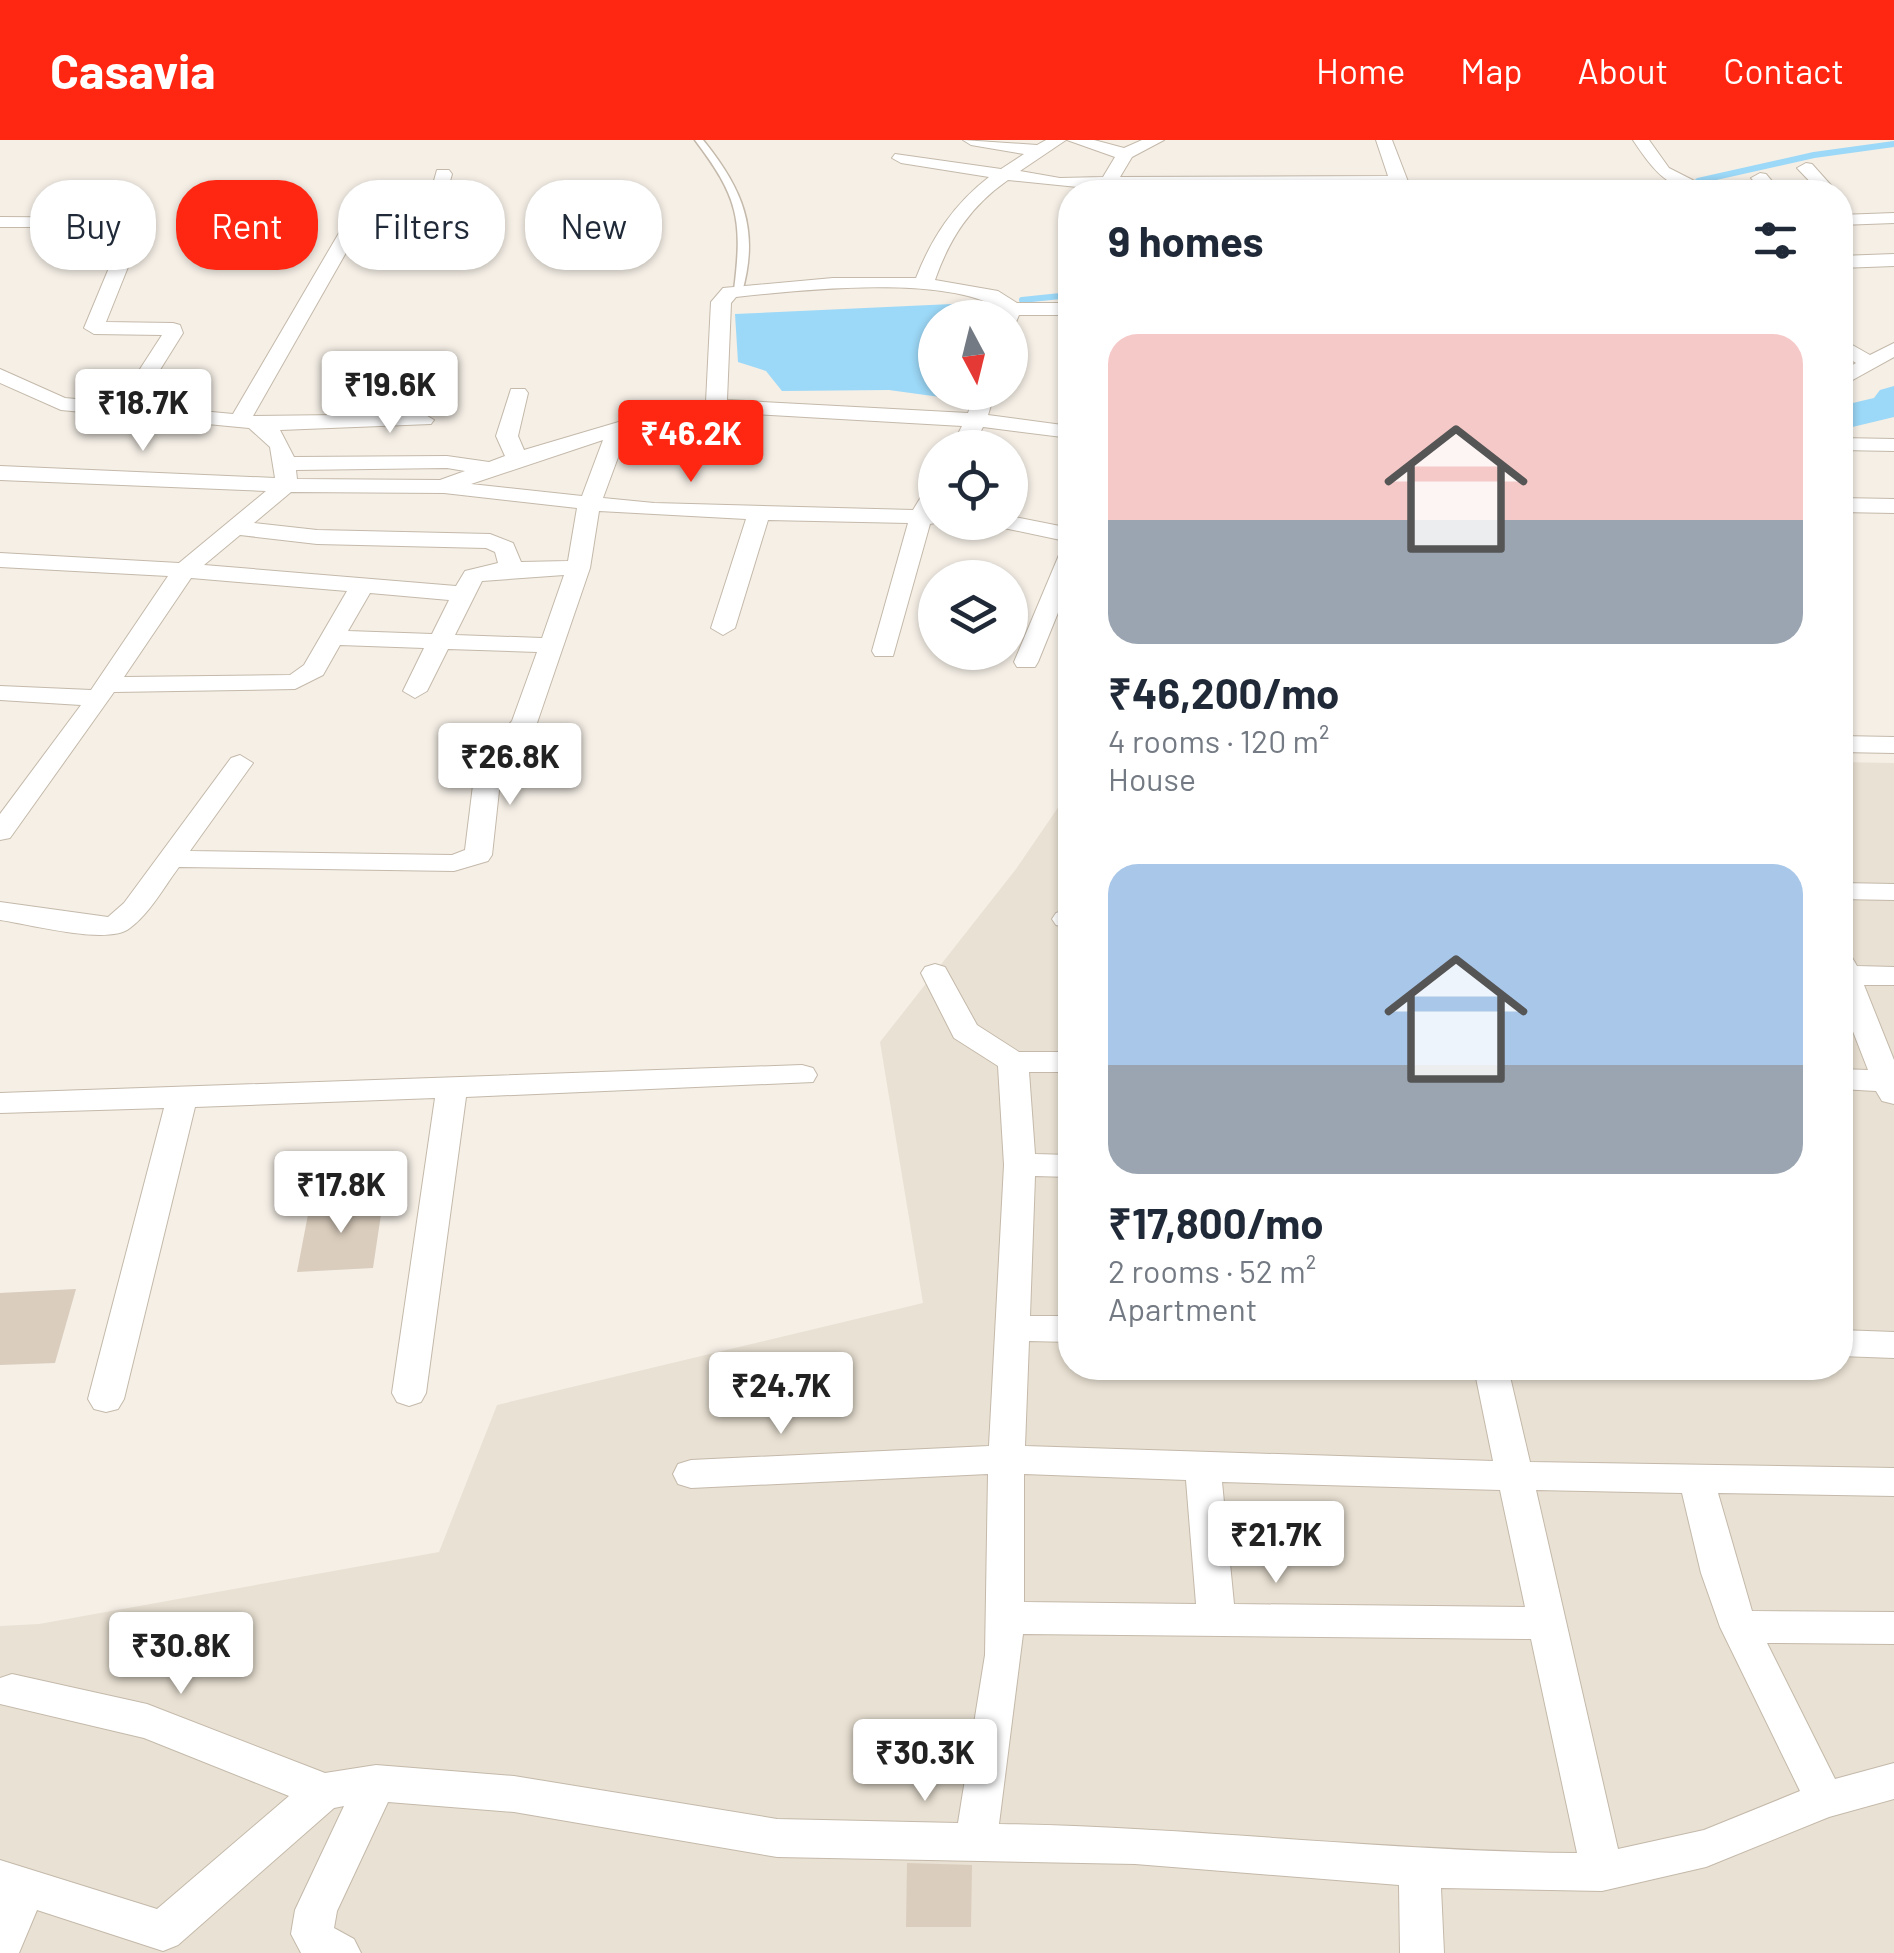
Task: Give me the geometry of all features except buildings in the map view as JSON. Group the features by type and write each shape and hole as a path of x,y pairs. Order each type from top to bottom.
{"street":[{"path":"971,140 1040,152"},
{"path":"924,283 936,244 955,217 1002,176 1058,140"},
{"path":"1076,140 1125,154 1156,140"},
{"path":"1384,140 1399,180"},
{"path":"1641,140 1664,172 1681,180"},
{"path":"1121,180 1125,154"},
{"path":"901,158 1002,176 1058,181"},
{"path":"1806,168 1818,180"},
{"path":"250,421 352,225 363,214 382,206 434,198 442,191 442,174"},
{"path":"1853,215 1894,218"},
{"path":"0,222 137,222 94,328 160,326 173,333 142,387 122,412"},
{"path":"1853,262 1894,260"},
{"path":"716,406 722,296 740,290 924,283 985,290 1004,300"},
{"path":"1028,312 1058,310"},
{"path":"1853,356 1894,350"},
{"path":"5,385 62,404 122,412 250,421 424,420"},
{"path":"517,459 507,436 518,393"},
{"path":"443,487 618,428 675,412 716,406 1058,425"},
{"path":"971,430 979,410"},
{"path":"250,421 278,438 286,474"},
{"path":"172,858 236,862 469,861 478,855 488,761 524,723 578,568 591,501 618,428"},
{"path":"1853,444 1894,444"},
{"path":"0,473 286,474 446,462 490,469"},
{"path":"286,474 654,510 918,516"},
{"path":"0,832 184,570 238,528 286,474"},
{"path":"1853,505 1894,506"},
{"path":"723,628 759,514"},
{"path":"1028,524 1058,531"},
{"path":"238,528 318,537 490,541 505,548 511,568"},
{"path":"884,651 920,540"},
{"path":"0,560 184,570 464,594"},
{"path":"415,690 473,576 511,568 578,568"},
{"path":"1028,657 1058,583"},
{"path":"0,694 295,682 314,670 362,586"},
{"path":"332,638 549,645"},
{"path":"1853,744 1894,746"},
{"path":"0,911 103,927 117,925 134,910 240,763"},
{"path":"1853,891 1894,892"},
{"path":"1853,971 1894,976"},
{"path":"936,973 965,1030 1013,1062 1058,1062"},
{"path":"1853,997 1890,1089"},
{"path":"976,1840 1004,1655 1006,1458 1020,1165 1013,1062"},
{"path":"0,1103 802,1075"},
{"path":"1853,1082 1890,1089"},
{"path":"409,1393 452,1087"},
{"path":"106,1399 182,1097"},
{"path":"1020,1165 1058,1166"},
{"path":"1015,1328 1058,1329"},
{"path":"1853,1343 1894,1344"},
{"path":"1493,1380 1602,1872"},
{"path":"691,1474 1006,1458 1359,1473 1894,1482"},
{"path":"1203,1466 1216,1620"},
{"path":"1696,1478 1720,1574 1739,1627 1825,1800"},
{"path":"1005,1618 1545,1623"},
{"path":"1739,1627 1894,1628"},
{"path":"12,1691 147,1722 324,1792"},
{"path":"0,1947 13,1883 163,1931 324,1792 376,1783 514,1794 777,1838 1134,1845 1463,1872 1602,1872 1706,1848 1825,1800 1894,1781"},
{"path":"339,1953 322,1946 312,1934 316,1910 376,1783"},
{"path":"1419,1867 1422,1953"}],"lane":[{"path":"699,140 724,169 741,201 745,249 740,290"}],"shaded area":[{"path":"1853,762 1894,763 1894,1953 0,1953 0,1626 39,1624 439,1552 497,1405 923,1303 880,1042 1016,869 1058,808 1058,1380 1853,1380"}],"water":[{"path":"918,306 918,394 889,390 782,391 766,371 738,362 735,314"}],"waterway":[{"path":"1702,180 1814,155 1894,144"},
{"path":"1022,300 1058,296"},
{"path":"1853,415 1889,406 1894,398"}]}
